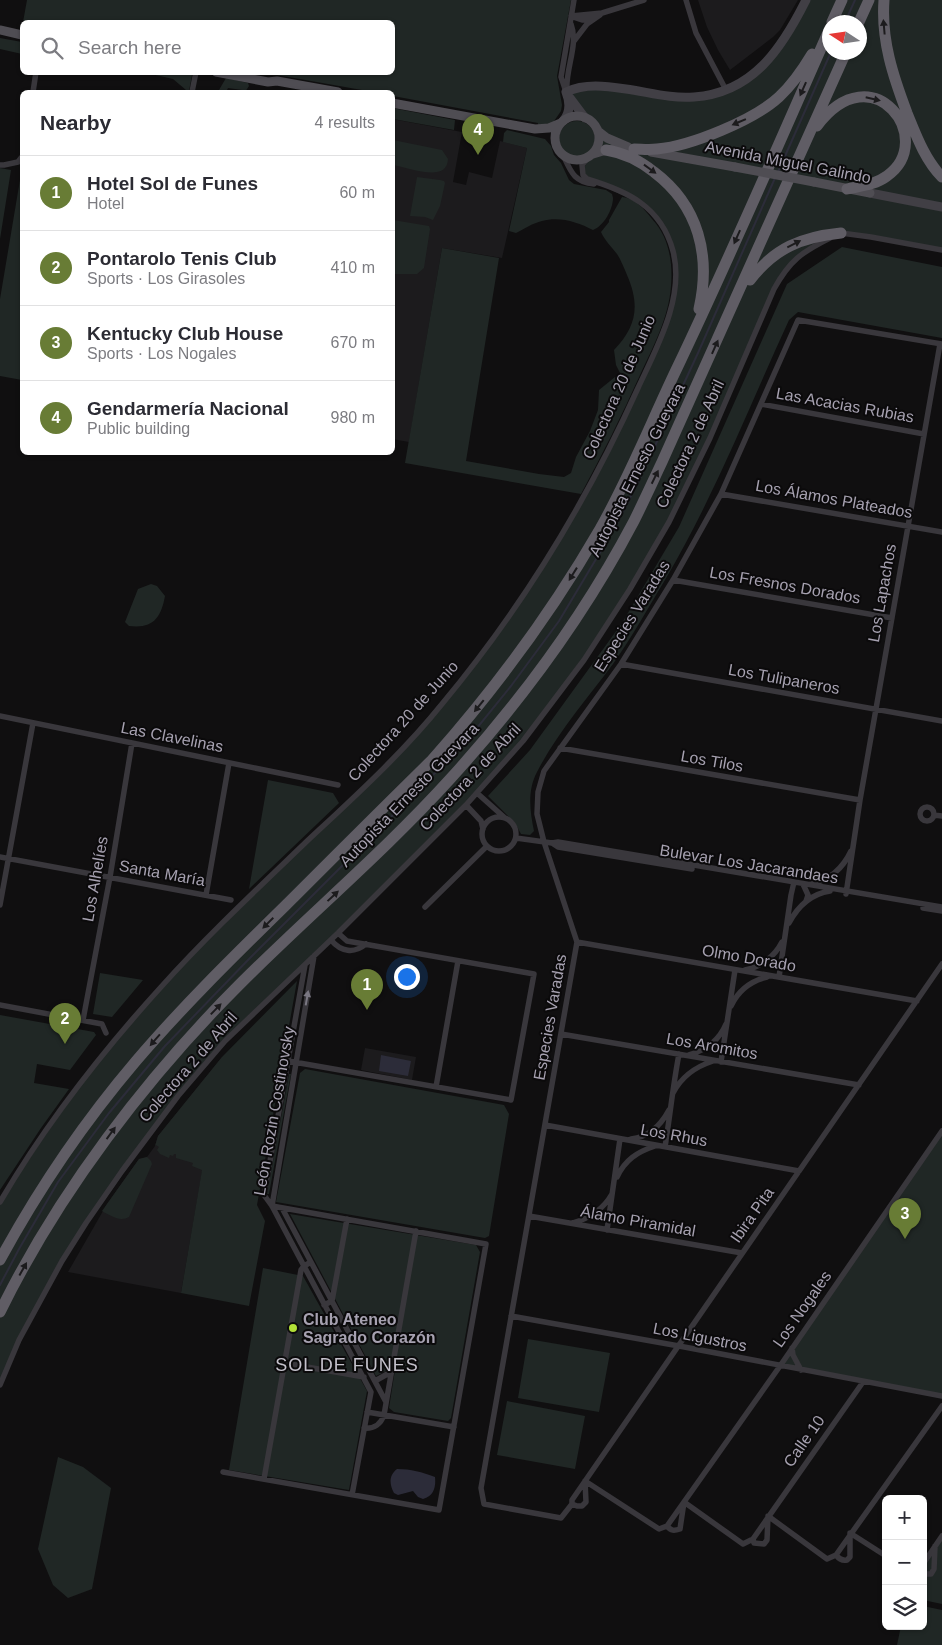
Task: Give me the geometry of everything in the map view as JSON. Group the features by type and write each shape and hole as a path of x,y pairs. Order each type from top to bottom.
{"highway":[{"name":"Autopista Ernesto Guevara","path":"834,15 842,0"},
{"path":"862,15 869,0"},
{"path":"884,0 883,19 889,59 911,124 925,153 942,177"},
{"path":"631,148 656,149 678,145 718,131 760,112 780,96 798,75 822,36"},
{"name":"Autopista Ernesto Guevara","path":"0,1260 70,1147 135,1062 179,1012 219,971 432,760 463,726 508,670 553,605 600,528 639,452 692,338 822,42"},
{"name":"Autopista Ernesto Guevara","path":"0,1312 26,1263 56,1214 133,1104 174,1055 241,984 450,780 502,719 553,651 603,575 634,521 691,400 842,60"},
{"path":"807,140 822,120 834,108 846,100 856,97 868,97 880,100 891,107 899,117 905,134 904,153 900,162 887,176 877,182 846,188"},
{"path":"870,193 896,179 908,163 913,145 911,124"},
{"path":"606,150 625,154 658,175 677,194 694,221 700,238 705,271 702,297 692,338"},
{"path":"735,302 752,277 770,258 802,240 821,235 841,233"}],"main road":[{"path":"566,91 584,86 599,86 663,95 694,97 726,90 747,80 766,64 784,40 806,0"},
{"path":"0,30 20,35"},
{"path":"232,75 268,82 278,81"},
{"path":"259,75 278,81 327,90"},
{"path":"566,91 585,118"},
{"path":"395,103 535,129 549,128 562,122 574,116 585,118 591,121 598,131 599,143 590,156 578,161 563,155 557,148 555,140 556,131 562,122 566,118 569,108 566,91"},
{"path":"535,129 555,140"},
{"name":"Avenida Miguel Galindo","path":"598,131 606,138 631,148 942,206"},
{"name":"Avenida Miguel Galindo","path":"590,156 606,150 631,148"}],"street":[{"path":"566,91 561,77 574,0"},
{"path":"571,19 602,14 644,0"},
{"path":"686,0 699,39 726,90"},
{"path":"573,42 582,30 602,14"},
{"path":"571,19 594,19"},
{"path":"566,91 573,42 571,19"},
{"path":"33,90 36,75"},
{"path":"192,90 195,75"},
{"name":"Colectora 20 de Junio","path":"563,155 573,175 579,180 601,185"},
{"name":"Colectora 20 de Junio","path":"0,1202 46,1130 87,1074 126,1026 206,939 361,791 442,705 487,647 529,588 586,495 654,354 673,300 676,281 673,250 660,223 651,211 631,196 583,176 582,165 590,156"},
{"path":"0,165 18,162 20,159"},
{"path":"841,233 871,236 942,250"},
{"name":"Colectora 2 de Abril","path":"0,1385 19,1340 56,1270 140,1145 178,1096 225,1041 331,940 466,805 523,741 584,660 630,589 669,522 706,446 781,276 797,257 810,248 841,233"},
{"name":"Especies Varadas","path":"562,1518 484,1504 481,1488 577,942 544,842 537,814 538,792 544,772 621,664 673,580 721,494 798,320 941,344"},
{"name":"Los Lapachos","path":"846,892 860,800 941,344"},
{"name":"Las Acacias Rubias","path":"761,404 924,434"},
{"name":"Los Álamos Plateados","path":"721,494 942,532"},
{"name":"Los Fresnos Dorados","path":"673,580 892,618"},
{"name":"Los Tulipaneros","path":"621,664 942,721"},
{"name":"Las Clavelinas","path":"0,716 338,785"},
{"path":"0,905 32,723"},
{"name":"Los Alhelíes","path":"83,1020 110,877 132,743"},
{"name":"Los Tilos","path":"560,748 860,800"},
{"path":"206,895 229,763"},
{"path":"466,805 482,821 483,838 487,846 501,851 511,846 516,838 514,826 477,793"},
{"path":"934,815 942,816"},
{"path":"483,829 485,824 494,818 505,818"},
{"name":"Bulevar Los Jacarandaes","path":"516,838 552,843 558,842 794,884 942,907"},
{"path":"425,907 487,846"},
{"name":"Los Lapachos","path":"834,874 843,864 853,847"},
{"name":"Santa María","path":"0,857 231,900"},
{"path":"791,895 795,902 804,902 822,892 833,890 830,880 834,874"},
{"path":"787,927 808,896 805,885 816,883 834,874 846,876 848,880"},
{"path":"734,981 739,988 746,987 769,975 764,971 767,960 781,945 784,938 794,884"},
{"name":"Bulevar Los Jacarandaes","path":"846,892 942,911"},
{"path":"288,1062 511,1100 534,974 345,940 338,933"},
{"path":"779,977 784,938"},
{"path":"331,940 339,948 353,951 360,949 366,944"},
{"name":"Olmo Dorado","path":"577,942 917,1001"},
{"name":"León Rozin Costinovsky","path":"272,1206 314,956"},
{"path":"741,970 749,969 767,960 774,959 781,965"},
{"path":"436,1087 458,961"},
{"name":"León Rozin Costinovsky","path":"272,1206 264,1195 306,964"},
{"name":"Ibira Pita","path":"562,1518 585,1481 942,964"},
{"path":"721,1062 734,981 741,970"},
{"path":"729,1010 750,980 741,970"},
{"path":"0,1005 102,1024 106,1032"},
{"path":"689,1073 692,1061 688,1056 713,1043 724,1028 727,1020"},
{"name":"Los Aromitos","path":"561,1034 858,1085"},
{"path":"713,1043 721,1048 723,1052"},
{"path":"706,1048 706,1057 712,1060"},
{"path":"665,1147 678,1054"},
{"path":"672,1095 689,1073 712,1060"},
{"path":"676,1068 682,1074 689,1073"},
{"path":"607,1230 618,1151 626,1140 650,1133 664,1119 670,1108"},
{"name":"Los Rhus","path":"545,1125 799,1171"},
{"path":"656,1128 665,1132 667,1137"},
{"name":"Los Nogales","path":"684,1502 680,1529 674,1531 669,1529 667,1526 942,1131"},
{"path":"650,1133 649,1138 657,1146"},
{"path":"626,1140 635,1150 632,1157"},
{"path":"615,1180 621,1168 632,1157 645,1149 657,1146"},
{"path":"618,1151 625,1158 632,1157"},
{"path":"571,1224 592,1216 599,1211 607,1202 613,1190"},
{"path":"223,1472 439,1510 486,1244 272,1206"},
{"path":"272,1206 371,1392 352,1495"},
{"path":"282,1208 386,1402"},
{"path":"599,1211 603,1212 609,1219"},
{"name":"Álamo Piramidal","path":"529,1216 742,1254"},
{"path":"592,1216 594,1228"},
{"path":"332,1301 346,1219"},
{"path":"364,1428 370,1429 377,1425 384,1415 416,1231"},
{"path":"264,1479 301,1270 311,1262"},
{"path":"324,1304 332,1301"},
{"name":"Los Ligustros","path":"511,1316 942,1396"},
{"path":"792,1348 793,1355 802,1370"},
{"path":"284,1364 363,1377 371,1373"},
{"path":"375,1381 392,1372"},
{"name":"Calle 10","path":"768,1516 764,1544 754,1543 753,1539 768,1516 863,1382"},
{"path":"768,1516 827,1559 836,1555 942,1406"},
{"path":"367,1412 454,1427"},
{"path":"585,1481 659,1529 667,1526"},
{"name":"Ibira Pita","path":"572,1504 582,1506 586,1502 585,1481"},
{"path":"684,1502 743,1544 753,1539"},
{"path":"836,1555 839,1559 843,1560 847,1560 850,1557 850,1533"},
{"path":"850,1533 882,1553"},
{"path":"927,1558 942,1536"},
{"path":"927,1574 931,1574 934,1569 935,1546"}],"shaded area":[{"path":"27,0 571,0 557,76 562,105 561,111 552,124 538,125 538,123 395,96 395,90 362,90 277,75 395,75 395,20 23,20"},
{"path":"698,0 798,0 780,30 730,70 707,27"},
{"path":"806,0 942,0 942,250 841,233 810,248 781,276 710,438 669,522 584,660 523,741 466,805 225,1041 178,1096 56,1269 0,1385 0,1202 87,1074 162,986 401,749 487,647 586,495 666,323 676,281 668,237 642,204 587,179 582,170 599,143 598,130 595,124 585,117 568,95 575,88 709,95 756,72"},
{"path":"0,38 20,42 20,54 0,49"},
{"path":"156,75 192,75 189,90 186,90 173,79"},
{"path":"226,78 248,83 249,86 246,90 228,88 227,90 219,90"},
{"path":"395,109 455,120 454,130 395,119"},
{"path":"395,120 462,132 453,182 466,185 469,172 492,178 500,141 527,148 502,258 442,248 409,442 395,440"},
{"path":"577,121 584,122 590,126 594,132 594,146 590,152 584,156 577,157 570,156 564,152 560,146 559,139 560,132 564,126 570,122"},
{"path":"507,130 545,139 561,163 569,180 574,184 606,190 612,194 611,207 601,225 593,230 575,222 555,219 539,222 516,233 509,231 527,148 503,142 504,133"},
{"path":"395,140 442,150 448,159 446,167 441,171 417,171 395,166"},
{"path":"0,168 11,170 0,239"},
{"path":"417,177 440,180 445,183 440,206 433,220 425,217 410,216"},
{"path":"20,180 20,380 0,376 0,299"},
{"path":"622,197 639,205 646,212 658,226 666,242 670,259 670,298 655,343 619,420 581,494 405,463 442,248 499,258 466,461 564,477 571,473 576,457 590,431 598,410 599,390 615,377 621,379 616,365 614,350 628,332 634,315 634,296 627,275 618,256 601,232 609,222"},
{"path":"395,220 429,226 424,268 417,274 395,274"},
{"path":"842,247 942,267 942,338 798,312 789,320 730,452 683,549 620,654 563,730 537,772 531,794 534,831 530,835 521,834 515,823 488,796 530,750 622,623 679,527 787,284"},
{"path":"151,584 157,586 165,596 158,616 150,624 129,626 125,622 138,589"},
{"path":"268,780 333,793 339,803 249,889"},
{"path":"100,973 143,980 112,1017 93,1014"},
{"path":"297,981 257,1205 265,1221 249,1306 181,1293 202,1170 192,1166 193,1163 176,1158 176,1154 170,1155 169,1158 160,1154 157,1150 159,1147 155,1146 158,1136 222,1057"},
{"path":"0,1015 94,1032 96,1035 70,1070 37,1064 34,1083 69,1089 0,1190"},
{"path":"365,1048 416,1057 412,1080 361,1070"},
{"path":"222,1057 181,1293 68,1272 107,1204 139,1159 147,1157 155,1146 158,1136"},
{"path":"305,1069 504,1105 509,1114 489,1236 485,1238 276,1202 300,1073"},
{"path":"289,1074 291,1074 269,1194 267,1194"},
{"path":"942,1131 942,1396 780,1366"},
{"path":"147,1157 152,1164 129,1217 119,1219 102,1211 139,1159"},
{"path":"290,1214 476,1245 480,1252 451,1418 448,1421 394,1412 389,1408 395,1370 388,1370 376,1376"},
{"name":"Club Ateneo Sagrado Corazón","path":"263,1268 303,1276 367,1391 349,1490 229,1470"},
{"path":"528,1339 610,1353 599,1412 518,1398"},
{"path":"507,1401 585,1416 575,1469 497,1455"},
{"path":"58,1457 83,1467 111,1488 92,1589 68,1598 53,1585 38,1549"},
{"path":"942,1536 942,1604 927,1601 927,1558"},
{"path":"927,1607 942,1610 942,1645 897,1645 900,1630 927,1630"}],"water":[{"path":"381,1055 411,1061 408,1076 379,1071"},
{"path":"397,1469 416,1471 435,1477 435,1488 430,1496 423,1499 418,1497 413,1491 398,1495 394,1493 391,1480 392,1474"}],"waterway":[{"path":"848,15 855,0"},
{"path":"778,172 827,60"},
{"path":"0,1285 58,1182 109,1113 165,1046 249,959 464,744 511,686 559,621 614,529 641,476 698,353 775,178"}],"place":[{"name":"Gendarmería Nacional","path":"478,155"},
{"name":"Hotel Sol de Funes","path":"367,1010"},
{"name":"Pontarolo Tenis Club","path":"65,1044"},
{"name":"Kentucky Club House","path":"905,1239"},
{"name":"Club Ateneo Sagrado Corazón","path":"293,1328"}],"district":[{"name":"SOL DE FUNES","path":"347,1365"}]}
